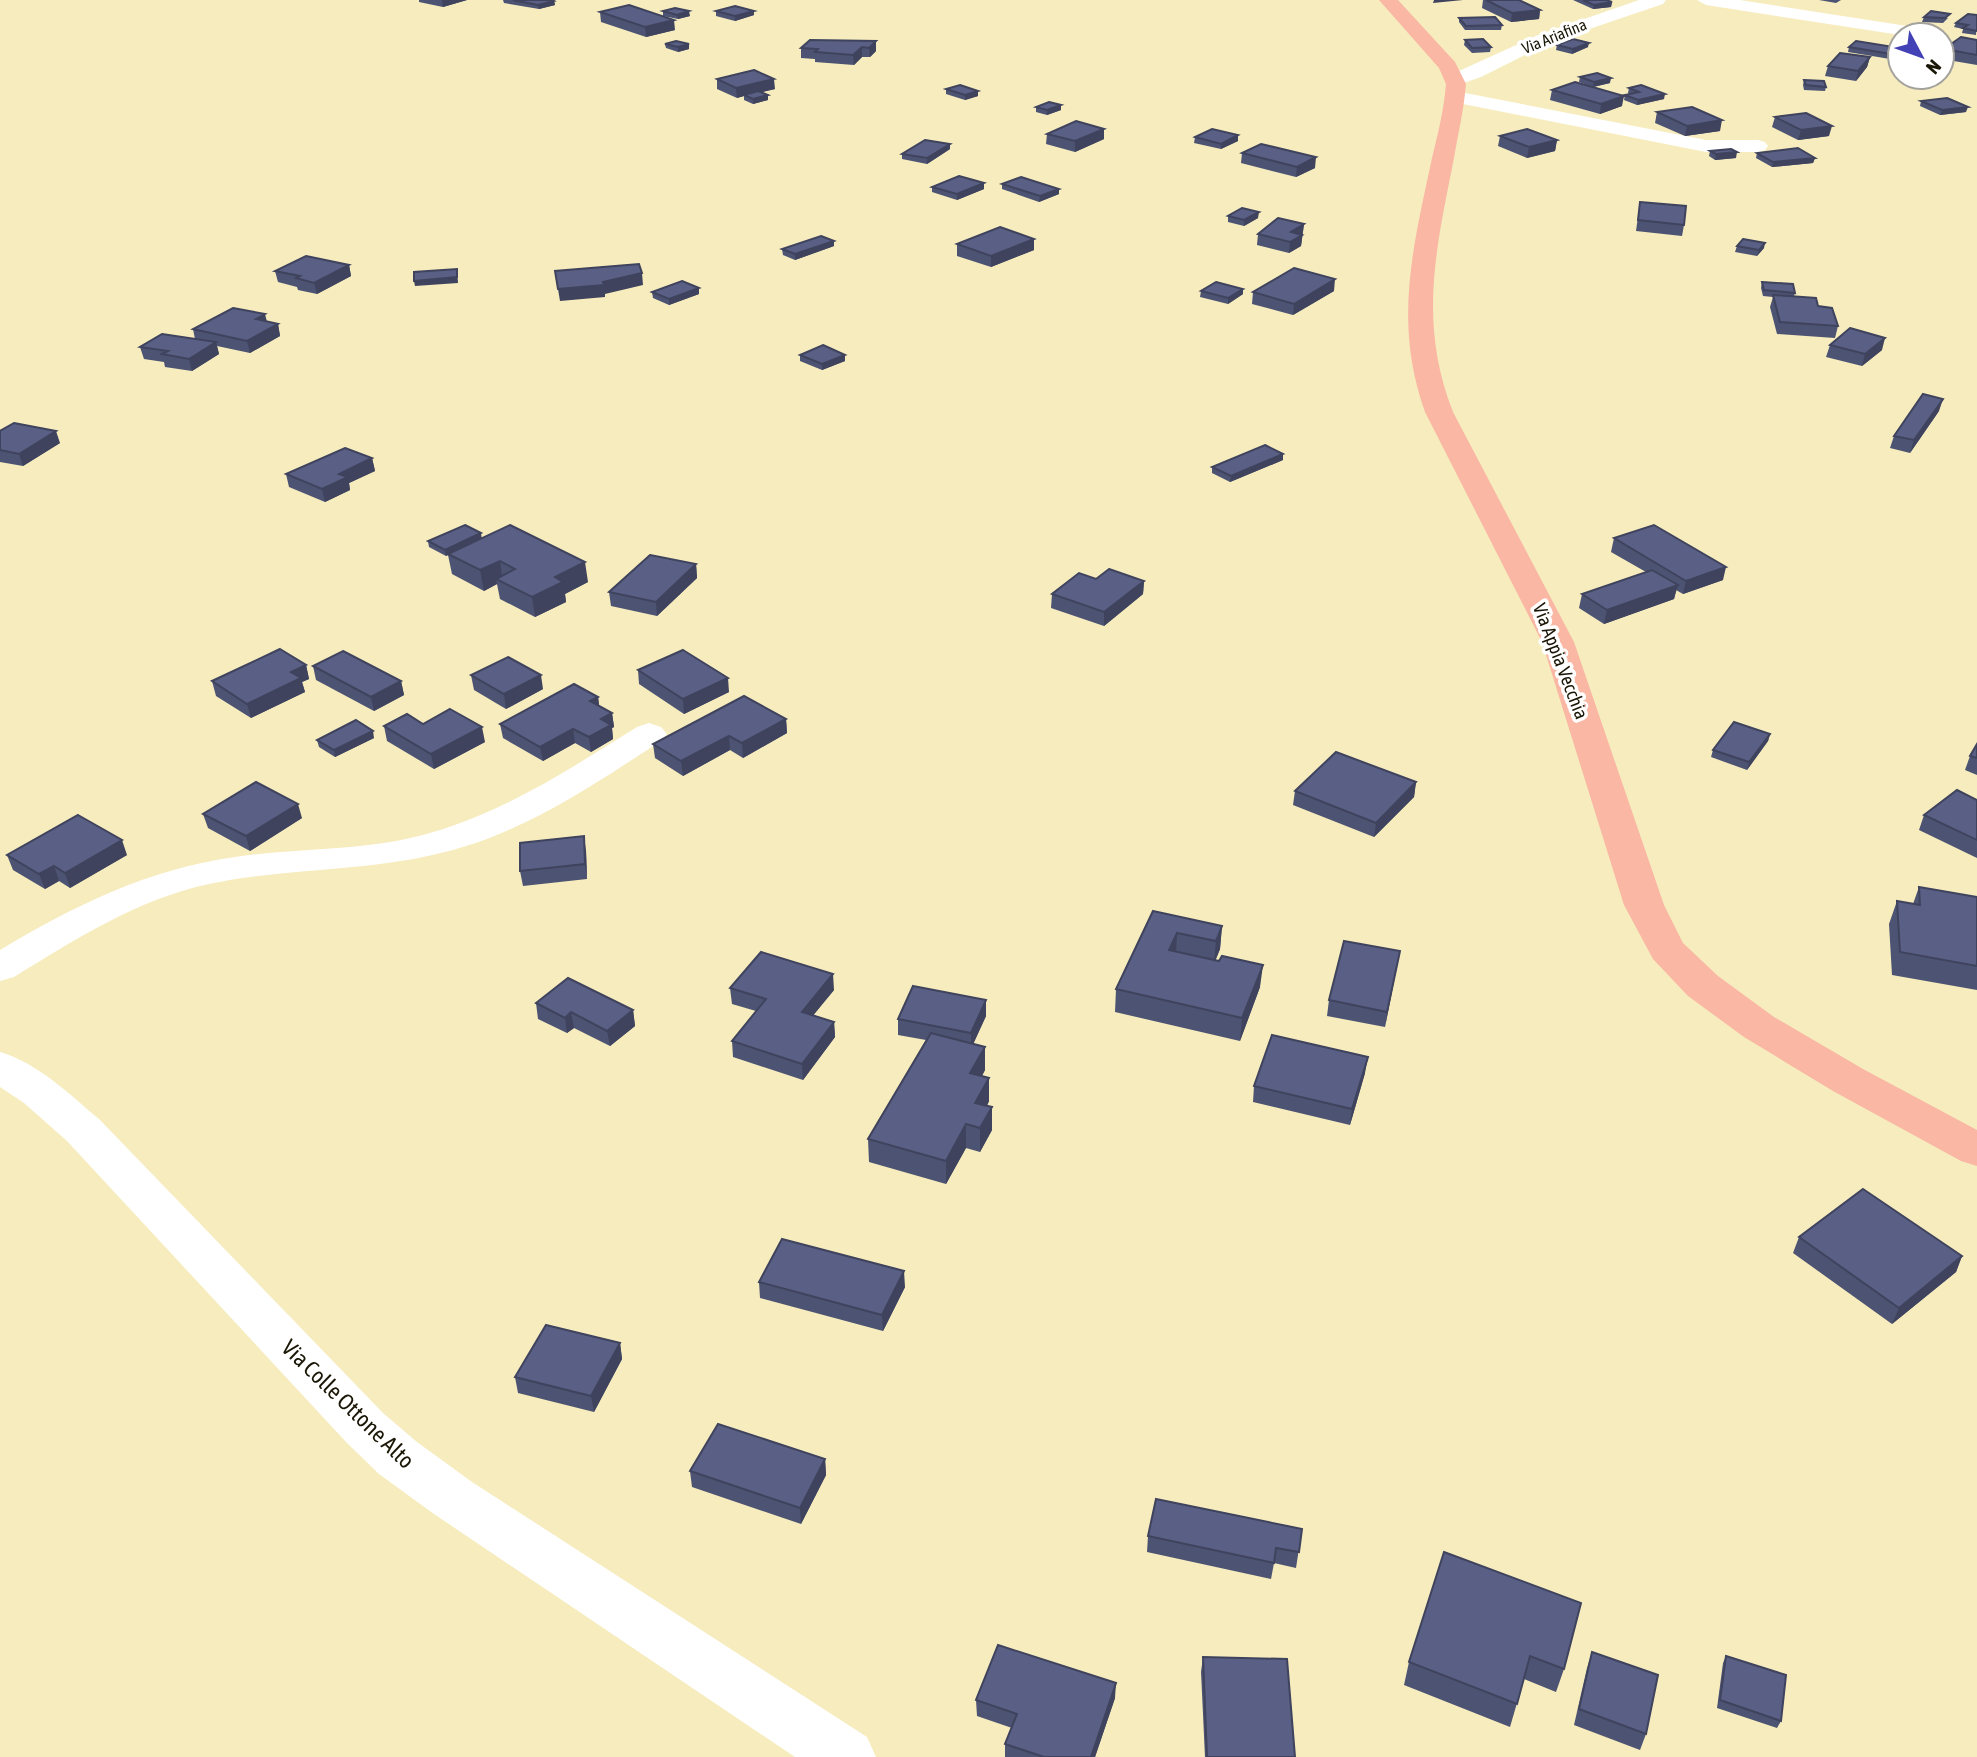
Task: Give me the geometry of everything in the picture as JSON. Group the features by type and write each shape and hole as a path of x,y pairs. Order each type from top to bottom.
{"main road":[{"path":"1388,0 1448,66 1455,88"},
{"name":"Via Appia Vecchia","path":"1455,88 1425,261 1422,301 1423,368 1440,412 1558,642 1650,921 1678,962 1743,1016 1848,1080 1977,1150"}],"street":[{"name":"Via Ariafina","path":"1455,88 1507,55 1552,35 1657,0"},
{"path":"1706,0 1886,28"},
{"path":"1455,88 1706,146 1733,148 1758,145"},
{"path":"0,968 91,913 152,887 230,869 390,853 464,834 539,802 649,734"},
{"name":"Via Colle Ottone Alto","path":"0,1067 45,1097 83,1130 358,1421 398,1458 453,1498 846,1757"}],"building":[{"path":"513,0 552,0 554,1 538,5"},
{"path":"1486,0 1519,0 1540,10 1512,13"},
{"path":"1583,0 1606,0 1612,2 1594,5"},
{"path":"629,5 674,20 645,27 600,12"},
{"path":"735,6 754,11 735,16 716,11"},
{"path":"675,8 689,11 677,15 663,11"},
{"path":"1931,11 1950,14 1945,18 1924,17"},
{"path":"1968,14 1977,15 1977,31 1963,28 1968,25 1956,23"},
{"path":"1495,17 1502,25 1466,26 1459,18"},
{"path":"1961,37 1977,40 1977,55 1956,51 1956,41"},
{"path":"1483,39 1491,47 1472,48 1465,40"},
{"path":"1573,39 1589,43 1573,49 1557,45"},
{"path":"810,40 876,41 869,48 862,47 853,55 801,48"},
{"path":"676,41 689,44 678,47 665,44"},
{"path":"1856,41 1886,46 1886,53 1849,47"},
{"path":"1840,53 1870,57 1858,71 1828,66"},
{"path":"754,70 774,79 736,88 717,79"},
{"path":"1597,73 1611,78 1594,82 1580,77"},
{"path":"1804,80 1824,81 1826,87 1806,85"},
{"path":"1575,82 1624,96 1601,104 1552,90"},
{"path":"960,85 978,91 965,95 946,89"},
{"path":"1641,85 1665,94 1638,100 1625,95 1639,92 1629,88"},
{"path":"758,91 768,95 753,99 744,95"},
{"path":"1947,98 1968,107 1942,110 1921,101"},
{"path":"1049,102 1061,105 1047,110 1036,107"},
{"path":"1692,107 1722,120 1687,126 1657,112"},
{"path":"1806,113 1832,126 1801,130 1775,117"},
{"path":"1076,121 1104,129 1075,141 1047,134"},
{"path":"1212,129 1238,135 1221,144 1195,137"},
{"path":"1527,129 1557,140 1529,147 1500,136"},
{"path":"925,140 950,144 927,158 902,154"},
{"path":"1261,144 1316,157 1297,167 1242,153"},
{"path":"1798,148 1815,158 1773,162 1757,153"},
{"path":"1731,149 1737,152 1716,154 1710,151"},
{"path":"959,176 984,183 957,194 932,187"},
{"path":"1021,177 1059,189 1040,196 1002,184"},
{"path":"1640,202 1686,206 1684,225 1638,220"},
{"path":"1242,208 1259,212 1244,220 1228,216"},
{"path":"1278,218 1304,224 1291,232 1302,235 1290,242 1258,234"},
{"path":"1000,227 1034,239 991,256 957,244"},
{"path":"821,236 834,241 795,254 782,249"},
{"path":"1743,239 1765,243 1759,250 1737,246"},
{"path":"306,256 349,265 314,283 296,278 300,276 275,271"},
{"path":"639,264 642,273 603,282 604,285 558,289 555,271"},
{"path":"1294,268 1335,279 1294,304 1253,292"},
{"path":"457,269 457,277 414,281 414,272"},
{"path":"682,281 699,288 669,299 652,292"},
{"path":"1216,282 1243,289 1228,298 1201,291"},
{"path":"1762,282 1793,284 1795,293 1764,290"},
{"path":"1773,295 1816,298 1818,306 1832,308 1838,326 1780,322"},
{"path":"233,308 265,314 256,319 278,324 247,341 193,329"},
{"path":"1850,328 1885,338 1865,354 1830,345"},
{"path":"162,334 216,342 189,359 162,354 168,351 140,347"},
{"path":"823,345 845,355 822,364 800,355"},
{"path":"1923,394 1943,399 1914,440 1894,436"},
{"path":"14,423 56,431 19,454 0,450 0,431"},
{"path":"1265,445 1283,454 1231,476 1212,467"},
{"path":"345,448 372,458 339,474 348,477 322,489 286,474"},
{"path":"465,525 481,533 445,550 428,541"},
{"path":"510,525 585,562 555,577 563,582 532,597 496,579 515,569 500,561 480,570 448,554"},
{"path":"1654,525 1726,567 1686,581 1614,538"},
{"path":"650,555 696,564 656,602 609,592"},
{"path":"1109,569 1144,581 1104,612 1052,594 1079,573 1096,579"},
{"path":"1652,570 1678,585 1607,610 1582,594"},
{"path":"280,649 306,665 291,672 301,678 247,704 212,681"},
{"path":"683,650 728,678 683,699 638,670"},
{"path":"343,651 401,681 371,697 313,666"},
{"path":"508,657 541,675 504,694 471,675"},
{"path":"574,684 598,697 590,701 612,713 601,719 611,725 589,737 573,729 540,747 500,724"},
{"path":"744,696 786,719 742,743 729,736 681,761 653,744"},
{"path":"450,709 482,727 431,754 384,726 407,714 423,724"},
{"path":"356,720 373,731 334,750 317,740"},
{"path":"1734,722 1770,734 1749,762 1713,750"},
{"path":"1977,744 1977,758 1970,756"},
{"path":"1336,752 1416,782 1376,823 1295,791"},
{"path":"256,782 298,804 246,836 203,814"},
{"path":"1957,790 1977,800 1977,840 1924,815"},
{"path":"78,815 122,840 65,873 54,866 39,874 7,855"},
{"path":"584,836 585,864 520,871 520,843"},
{"path":"1919,887 1977,897 1977,966 1900,952 1897,901 1920,905"},
{"path":"1153,911 1222,926 1216,941 1177,933 1169,950 1219,961 1222,956 1263,965 1242,1018 1116,989"},
{"path":"1344,941 1400,951 1387,1012 1329,1000"},
{"path":"761,952 833,974 802,1012 834,1022 802,1064 732,1041 766,999 730,988"},
{"path":"568,978 633,1010 607,1031 571,1012 565,1018 536,1003"},
{"path":"913,986 986,1000 971,1033 898,1019"},
{"path":"931,1033 985,1047 970,1073 989,1078 975,1103 992,1107 980,1128 966,1124 946,1161 868,1139"},
{"path":"1272,1035 1368,1057 1352,1109 1254,1086"},
{"path":"1863,1189 1962,1256 1899,1308 1799,1237"},
{"path":"782,1239 904,1271 882,1315 759,1282"},
{"path":"546,1325 620,1343 591,1396 515,1377"},
{"path":"718,1424 825,1459 800,1508 690,1471"},
{"path":"1156,1499 1302,1529 1299,1552 1276,1548 1274,1563 1148,1536"},
{"path":"1444,1552 1581,1603 1564,1669 1530,1656 1517,1704 1409,1662"},
{"path":"998,1645 1116,1683 1091,1757 1044,1757 1005,1744 1017,1714 976,1700"},
{"path":"1592,1652 1658,1675 1646,1734 1579,1709"},
{"path":"1726,1656 1786,1675 1781,1721 1720,1700"},
{"path":"1203,1657 1287,1659 1295,1757 1207,1757"}]}
